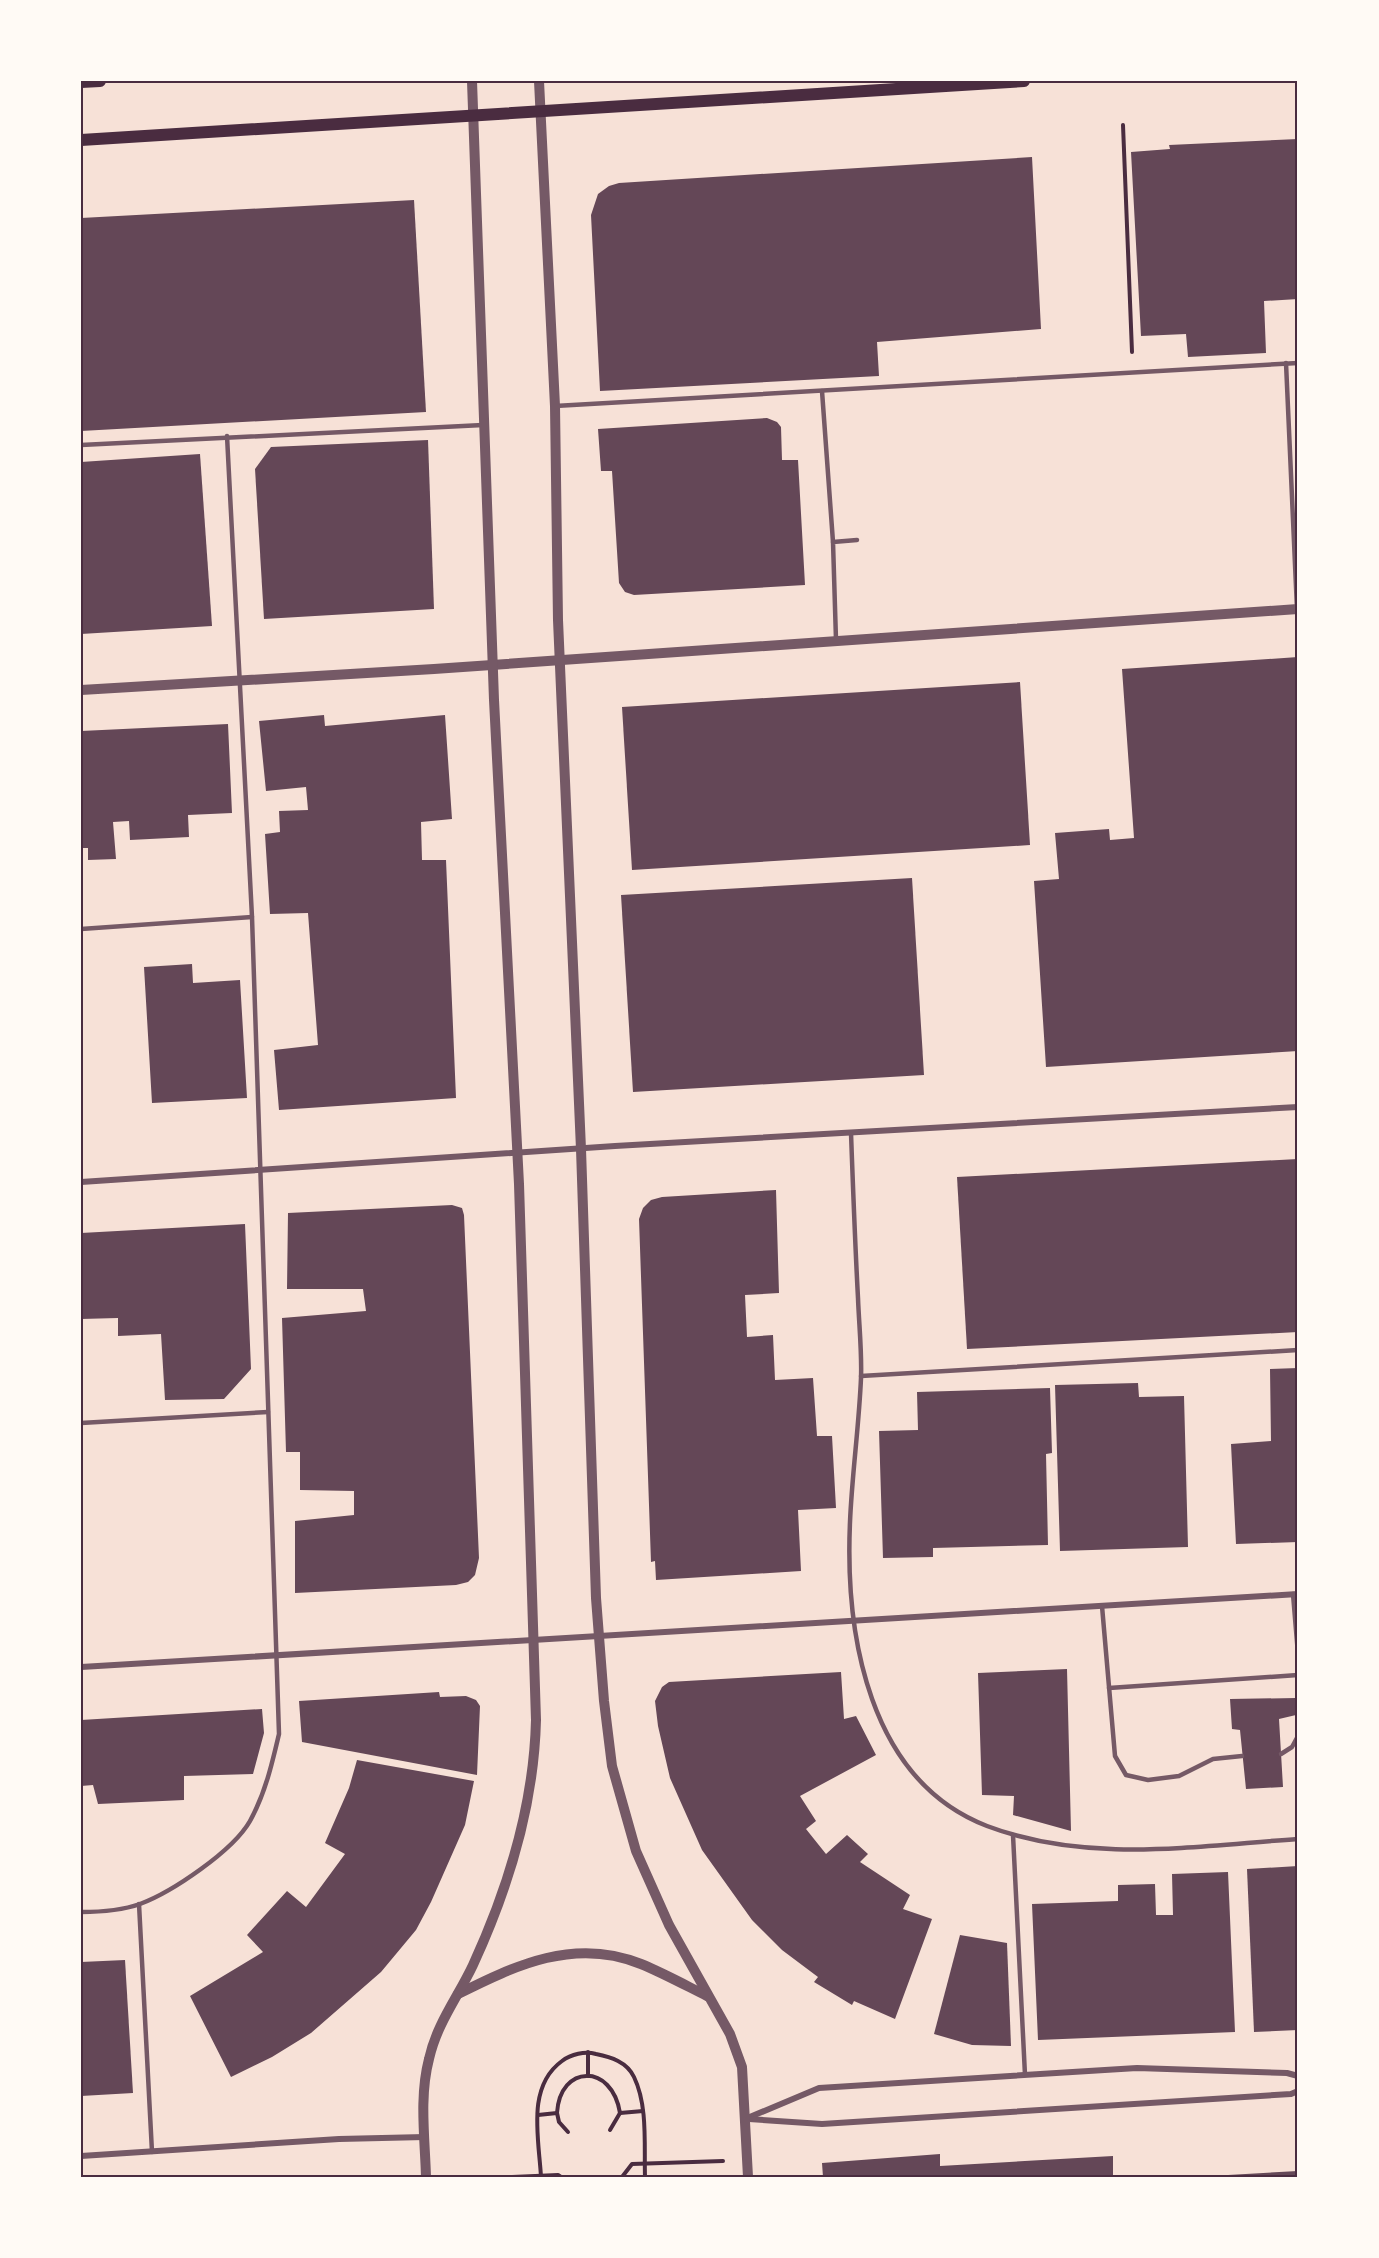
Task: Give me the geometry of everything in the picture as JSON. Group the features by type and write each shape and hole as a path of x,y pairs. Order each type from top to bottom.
{"main road":[{"path":"81,82 100,81"},
{"path":"81,140 1024,81"}],"street":[{"path":"426,2177 424,2100 428,2061 440,2024 474,1964 504,1886 527,1802 536,1744 517,1154 493,664 472,81"},
{"path":"538,81 555,406 560,659 599,1636 612,1766 627,1821 649,1883 707,1996 730,2034 742,2067 748,2177"},
{"path":"81,690 1297,609"},
{"path":"81,1182 581,1149 1298,1107"},
{"path":"81,1667 1295,1594"},
{"path":"456,1995 521,1964 572,1953 600,1953 640,1964 707,1996"},
{"path":"745,2119 819,2088 1137,2068 1287,2073 1298,2076"},
{"path":"745,2119 822,2124 1291,2094 1298,2091"},
{"path":"81,2156 339,2139 425,2137"}],"lane":[{"path":"1286,363 1297,609"},
{"path":"555,406 1298,363"},
{"path":"822,391 833,542 836,640"},
{"path":"81,446 227,436 484,425"},
{"path":"81,1912 139,1904 179,1884 216,1857 249,1823 267,1781 279,1734 252,917 227,436"},
{"path":"833,542 857,540"},
{"path":"81,929 252,917"},
{"path":"851,1133 861,1376 850,1523 850,1578 854,1622 872,1704 892,1747 919,1781 950,1806 984,1825 1048,1844 1116,1851 1298,1839"},
{"path":"861,1376 1298,1350"},
{"path":"81,1423 268,1412"},
{"path":"1295,1594 1298,1654"},
{"path":"1102,1606 1115,1756 1126,1774 1148,1780 1179,1776 1213,1759 1242,1756"},
{"path":"1109,1688 1298,1676"},
{"path":"1281,1754 1292,1747 1298,1736"},
{"path":"1013,1835 1025,2075"},
{"path":"139,1904 152,2152"}],"path":[{"path":"1123,124 1133,372"},
{"path":"588,2052 588,2076"},
{"path":"541,2176 538,2115 542,2082 552,2068 567,2057 588,2052 612,2057 634,2075 643,2111 645,2177"},
{"path":"568,2132 559,2122 557,2113 563,2090 569,2082 588,2076 599,2078 615,2091 620,2113 609,2130"},
{"path":"620,2113 643,2111"},
{"path":"538,2115 557,2113"},
{"path":"622,2177 632,2164 644,2166 726,2161"},
{"path":"512,2177 558,2175 561,2177"}],"building":[{"path":"1298,139 1298,299 1264,301 1266,353 1188,357 1186,334 1141,336 1131,152 1170,149 1169,145"},
{"path":"1032,157 1041,329 877,342 879,376 600,391 591,215 598,194 609,186 619,183"},
{"path":"414,200 426,412 81,431 81,218"},
{"path":"767,418 777,422 781,427 782,460 798,460 805,585 634,595 625,592 619,583 612,471 601,471 598,429"},
{"path":"428,440 434,609 264,619 255,469 271,447"},
{"path":"200,454 212,626 81,634 81,462"},
{"path":"1298,657 1298,1051 1046,1067 1034,881 1059,879 1055,833 1109,829 1110,840 1134,838 1122,669"},
{"path":"1020,682 1030,845 632,870 622,707"},
{"path":"324,715 325,726 445,715 452,819 421,822 422,860 446,860 456,1098 279,1110 274,1050 318,1045 308,913 270,914 265,834 280,832 279,811 308,810 306,787 266,791 259,721"},
{"path":"228,724 232,813 188,815 189,837 130,840 129,821 113,822 116,859 88,860 88,848 81,848 81,731"},
{"path":"912,878 924,1075 633,1092 621,895"},
{"path":"192,964 193,983 240,980 247,1098 152,1103 144,967"},
{"path":"1298,1159 1298,1332 967,1349 957,1177"},
{"path":"776,1190 779,1293 745,1295 747,1337 773,1335 775,1380 813,1378 817,1436 832,1436 836,1508 798,1510 801,1571 656,1580 655,1561 651,1562 639,1219 643,1208 651,1200 662,1197"},
{"path":"452,1205 462,1208 464,1215 479,1558 475,1575 468,1582 456,1585 295,1593 295,1521 354,1515 354,1491 300,1490 300,1452 286,1452 282,1318 366,1311 363,1289 287,1289 288,1213"},
{"path":"245,1224 251,1369 224,1399 165,1400 161,1334 118,1336 118,1318 81,1319 81,1233"},
{"path":"1298,1368 1298,1542 1236,1544 1231,1444 1271,1441 1270,1369"},
{"path":"1138,1383 1139,1397 1184,1396 1188,1547 1060,1551 1055,1385"},
{"path":"1050,1388 1052,1453 1046,1454 1048,1545 933,1548 933,1557 883,1558 879,1431 918,1430 917,1392"},
{"path":"1067,1669 1071,1831 1013,1815 1014,1796 982,1795 978,1673"},
{"path":"841,1672 844,1719 856,1716 876,1755 800,1796 816,1821 806,1829 826,1854 847,1835 868,1854 860,1862 910,1895 903,1909 932,1919 895,2019 854,2001 852,2005 814,1982 818,1977 782,1950 752,1920 702,1850 670,1778 658,1726 655,1701 662,1687 669,1682"},
{"path":"439,1692 440,1697 466,1696 476,1700 480,1706 477,1775 302,1742 299,1701"},
{"path":"1296,1698 1296,1715 1279,1719 1283,1787 1246,1789 1240,1730 1232,1729 1230,1699"},
{"path":"262,1709 264,1733 253,1774 184,1776 184,1800 98,1804 93,1785 81,1786 81,1720"},
{"path":"357,1760 474,1781 465,1825 416,1930 381,1972 311,2033 272,2057 231,2077 190,1996 263,1952 247,1935 287,1891 306,1907 345,1854 325,1843 349,1788"},
{"path":"1298,1866 1298,2030 1254,2032 1247,1869"},
{"path":"1228,1872 1235,2032 1038,2040 1032,1904 1118,1901 1118,1885 1155,1884 1156,1915 1173,1915 1172,1874"},
{"path":"960,1935 1007,1943 1011,2046 972,2045 934,2034"},
{"path":"125,1960 133,2093 81,2096 81,1962"},
{"path":"940,2154 940,2166 1113,2156 1113,2177 823,2177 822,2163"},
{"path":"1298,2171 1298,2177 1228,2177 1228,2175"}]}
